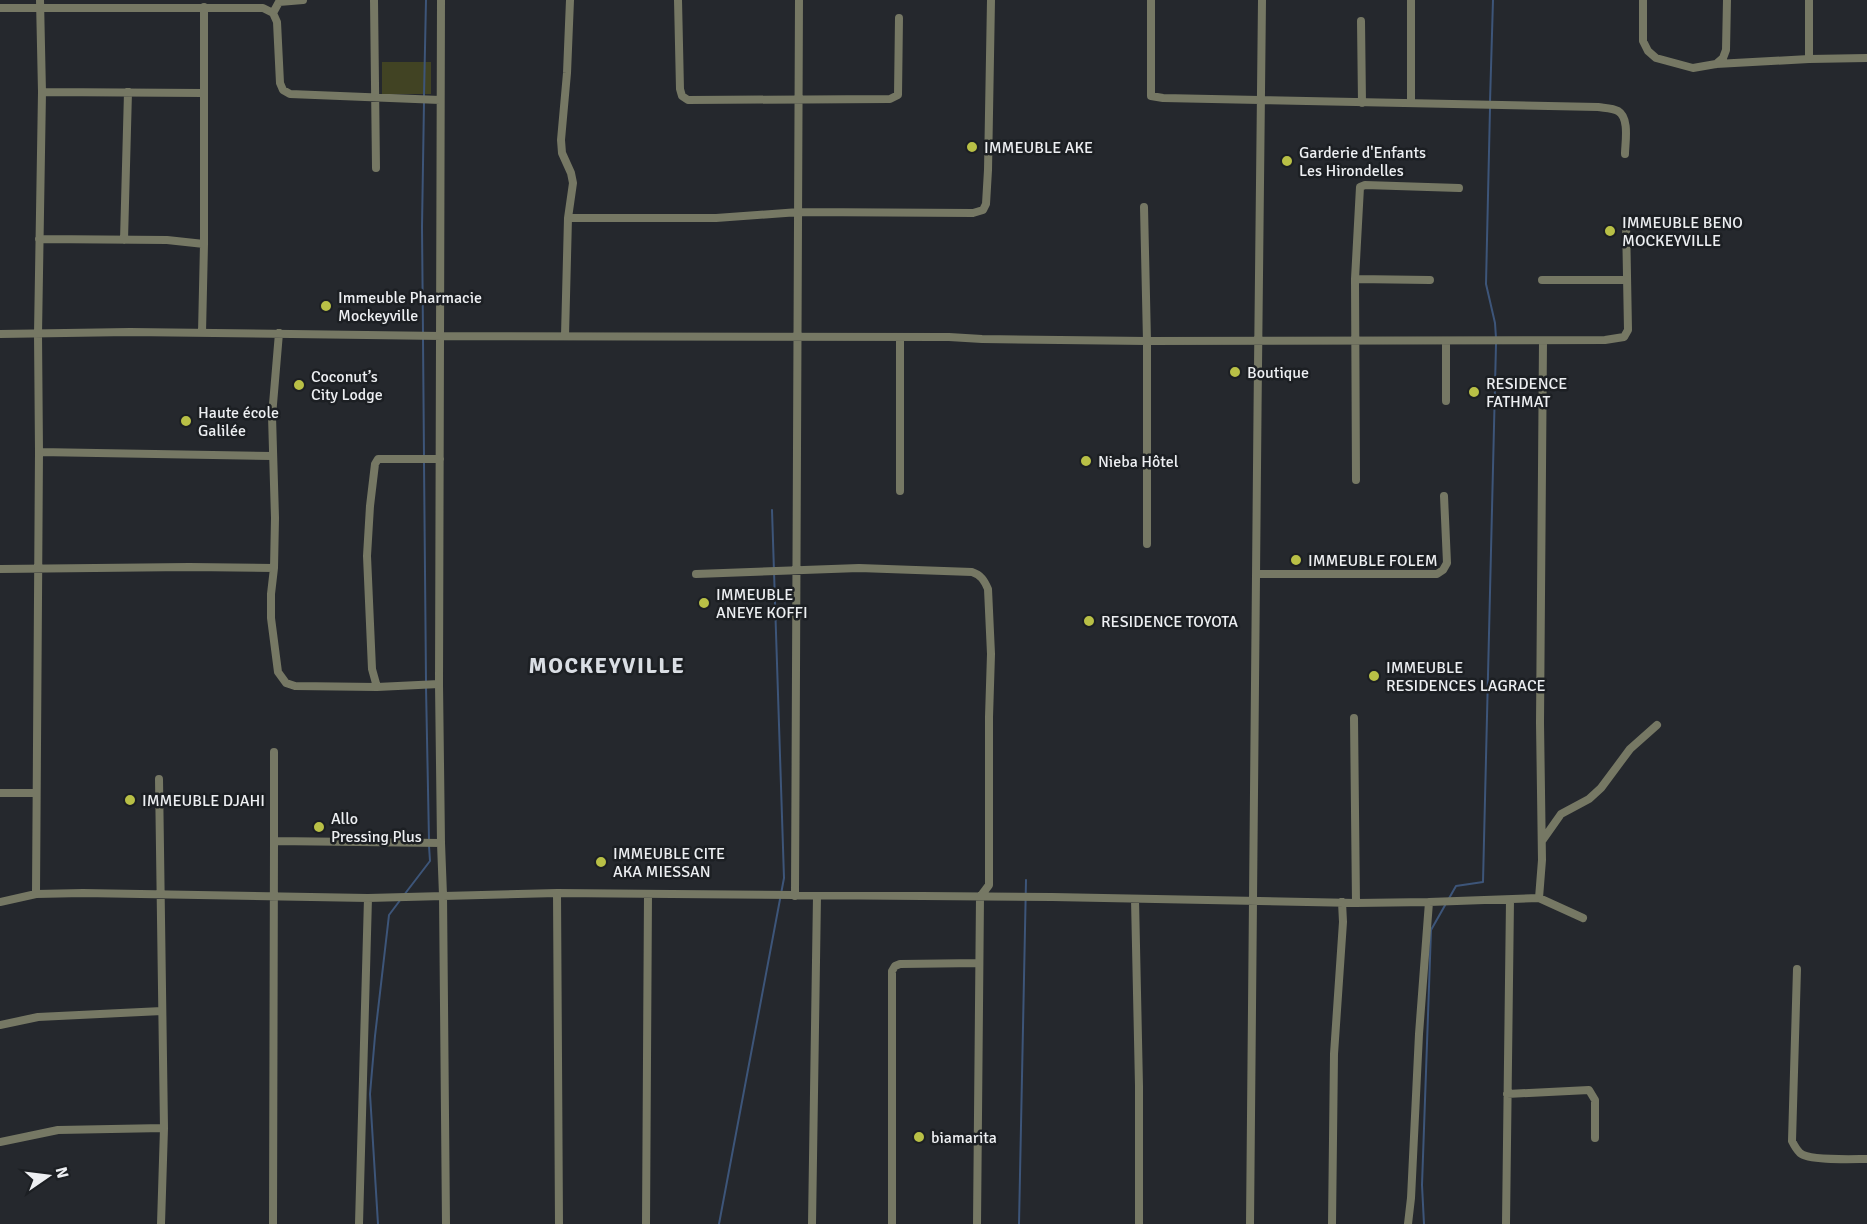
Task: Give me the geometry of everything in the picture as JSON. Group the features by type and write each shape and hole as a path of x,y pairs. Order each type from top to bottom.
{"street":[{"path":"273,13 279,2 303,0"},
{"path":"374,0 376,168"},
{"path":"441,0 439,684 446,1224"},
{"path":"565,336 568,218 573,183 562,153 561,140 570,0"},
{"path":"678,0 680,89 682,96 688,100 890,99 898,95 899,18"},
{"path":"795,896 799,0"},
{"path":"568,218 716,218 799,212 973,213 983,210 986,204 988,170 991,0"},
{"path":"1151,0 1151,96 1362,103 1598,107 1617,111 1623,116 1626,126 1625,154"},
{"path":"1250,1224 1251,900 1257,574 1256,467 1262,0"},
{"path":"1411,0 1411,103"},
{"path":"1643,0 1643,41 1648,51 1656,58 1693,68 1716,64 1867,58"},
{"path":"1716,64 1723,58 1726,50 1727,0"},
{"path":"1809,0 1809,59"},
{"path":"0,8 40,4 166,3 204,8 263,8 273,13 277,22 280,83 283,90 290,94 440,100"},
{"path":"36,894 38,334 42,92 40,4"},
{"path":"202,333 204,8"},
{"path":"1361,21 1362,103"},
{"path":"42,92 203,93"},
{"path":"124,240 128,92"},
{"path":"1356,480 1355,279 1360,187 1365,185 1459,188"},
{"path":"1144,207 1147,341 1147,544"},
{"path":"0,334 130,332 441,336 949,337 1147,341 1605,340 1624,337 1628,330 1626,221"},
{"path":"39,239 167,240 204,243"},
{"path":"1355,279 1430,280"},
{"path":"1542,280 1627,280"},
{"path":"279,333 272,416 275,518 271,594 274,653 278,672 286,683 295,686 377,687 439,684"},
{"path":"900,338 900,491"},
{"path":"1446,341 1446,401"},
{"path":"1539,898 1542,841 1540,566 1543,341"},
{"path":"39,452 272,456"},
{"path":"377,687 372,669 367,556 375,464 378,459 440,459"},
{"path":"1257,574 1437,574 1447,563 1444,496"},
{"path":"0,569 274,568"},
{"path":"696,574 859,568 972,572 984,580 988,589 992,654 989,717 989,885 980,897 977,1224"},
{"path":"1354,717 1356,903"},
{"path":"1542,841 1561,814 1589,799 1601,788 1630,749 1657,725"},
{"path":"273,1224 274,752"},
{"path":"159,779 164,1128 161,1224"},
{"path":"0,793 35,793"},
{"path":"274,841 441,843"},
{"path":"0,902 36,894 368,898 557,893 1052,897 1356,903 1430,903 1539,898 1584,918"},
{"path":"557,893 559,1224"},
{"path":"646,1224 648,894"},
{"path":"812,1224 817,896"},
{"path":"359,1224 368,898"},
{"path":"1135,899 1139,1224"},
{"path":"1506,1224 1510,900"},
{"path":"1332,1224 1334,1054 1343,922 1342,902"},
{"path":"1408,1224 1419,1034 1430,903"},
{"path":"892,1224 892,971 900,964 979,963"},
{"path":"1797,969 1792,1141 1798,1152 1805,1156 1867,1159"},
{"path":"0,1025 38,1017 162,1011"},
{"path":"1507,1094 1589,1090 1595,1100 1595,1138"},
{"path":"0,1142 58,1130 164,1128"}],"green space":[{"path":"382,62 431,62 431,94 382,94"}],"waterway":[{"path":"424,96 426,0"},
{"path":"1490,102 1493,0"},
{"path":"423,333 424,102"},
{"path":"1490,108 1486,284 1496,338"},
{"path":"423,339 424,456"},
{"path":"1424,1224 1422,1185 1431,930 1456,886 1483,882 1496,344"},
{"path":"424,462 426,681"},
{"path":"719,1224 784,878 772,510"},
{"path":"426,687 429,840"},
{"path":"404,895 430,861 429,846"},
{"path":"1019,1224 1026,880"},
{"path":"378,1224 370,1094 389,915 401,899"}],"place":[{"name":"IMMEUBLE AKE","path":"972,147"},
{"name":"Garderie d'Enfants Les Hirondelles","path":"1287,161"},
{"name":"IMMEUBLE BENO MOCKEYVILLE","path":"1610,231"},
{"name":"Immeuble Pharmacie Mockeyville","path":"326,306"},
{"name":"Boutique","path":"1235,372"},
{"name":"Coconut’s City Lodge","path":"299,385"},
{"name":"RESIDENCE FATHMAT","path":"1474,392"},
{"name":"Haute école Galilée","path":"186,421"},
{"name":"Nieba Hôtel","path":"1086,461"},
{"name":"IMMEUBLE FOLEM","path":"1296,560"},
{"name":"IMMEUBLE ANEYE KOFFI","path":"704,603"},
{"name":"RESIDENCE TOYOTA","path":"1089,621"},
{"name":"IMMEUBLE RESIDENCES LAGRACE","path":"1374,676"},
{"name":"IMMEUBLE DJAHI","path":"130,800"},
{"name":"Allo Pressing Plus","path":"319,827"},
{"name":"IMMEUBLE CITE AKA MIESSAN","path":"601,862"},
{"name":"biamarita","path":"919,1137"}],"district":[{"name":"MOCKEYVILLE","path":"607,665"}]}
